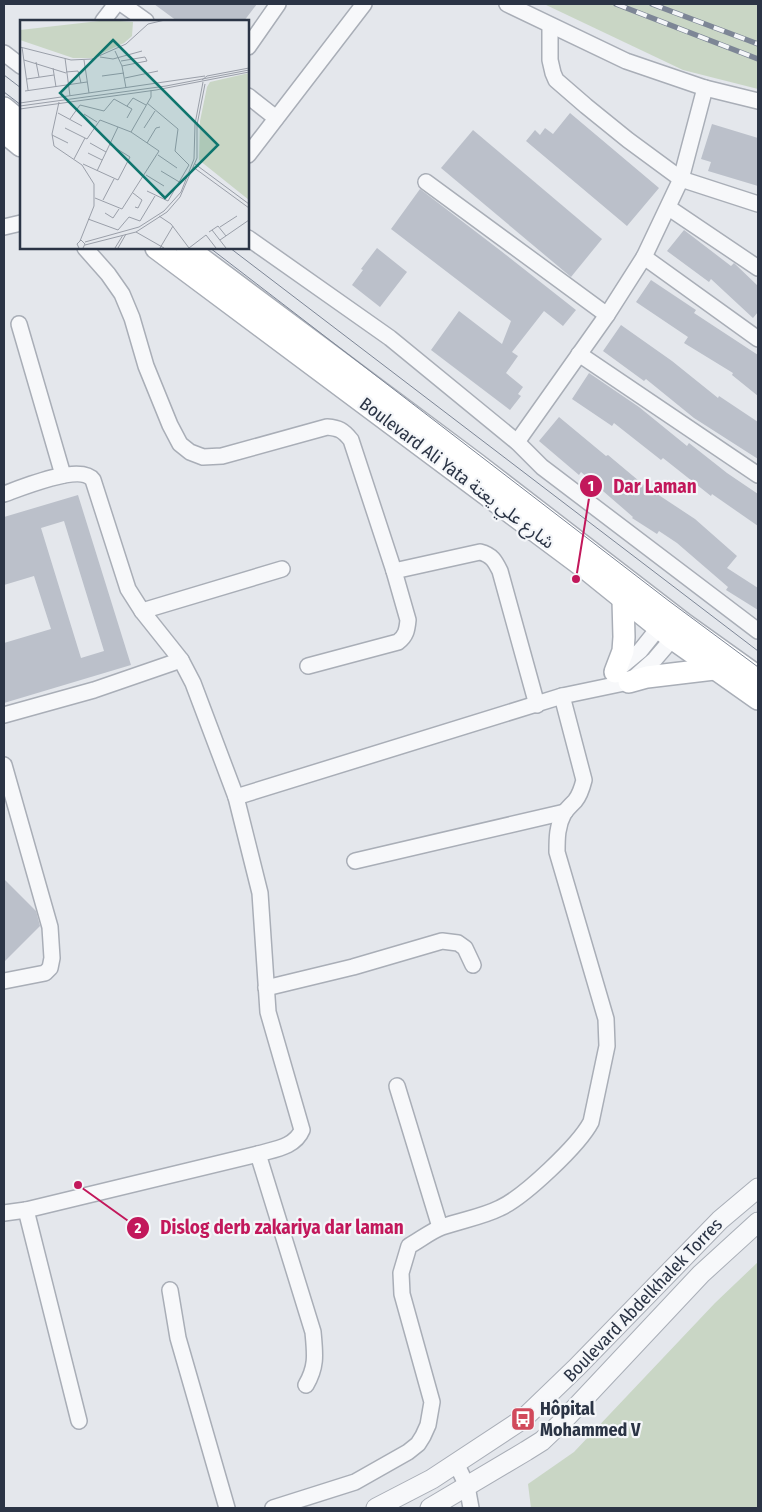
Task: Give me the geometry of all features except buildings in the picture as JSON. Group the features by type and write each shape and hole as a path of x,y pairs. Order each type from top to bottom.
{"main road":[{"path":"4,108 20,121"},
{"path":"4,132 20,145"},
{"name":"Boulevard Ali Yata شارع علي يعتة","path":"157,249 585,568 623,600 758,677"},
{"name":"Boulevard Ali Yata شارع علي يعتة","path":"188,249 475,463 671,626 714,669 758,699"},
{"path":"623,600 623,651 615,680 714,669"}],"street":[{"path":"104,20 116,4"},
{"path":"122,4 145,20"},
{"path":"249,46 278,4"},
{"path":"249,154 364,4"},
{"path":"507,4 626,61 705,88 758,101"},
{"path":"550,26 550,60 556,80 628,140 681,179 758,204"},
{"path":"4,53 20,65"},
{"path":"517,442 644,257 669,208 681,179 705,88"},
{"path":"249,97 276,118"},
{"path":"426,182 606,315"},
{"path":"669,208 758,268"},
{"path":"4,227 20,223"},
{"path":"249,239 390,338 517,442 542,467 758,631"},
{"path":"86,249 108,274 122,294 132,318 146,366 170,425 180,444 190,452 203,457 222,456 327,427 338,428 351,440 394,570 408,620 405,636 398,642 308,666"},
{"path":"644,257 758,339"},
{"path":"19,324 63,475"},
{"path":"579,354 758,475"},
{"path":"4,494 63,475 86,474 93,480 128,589 142,611 181,660 193,682 236,797 260,893 268,1012 302,1130 296,1140 290,1144 258,1154 26,1210 4,1213"},
{"path":"394,570 480,552 487,554 495,560 500,571 537,705"},
{"path":"142,611 282,569"},
{"path":"236,797 615,680 640,651 671,626"},
{"path":"4,715 94,690 181,660"},
{"path":"273,1508 355,1482 408,1452 418,1444 428,1425 432,1402 402,1294 400,1274 409,1246 440,1228 481,1216 516,1199 586,1133 591,1122 607,1046 606,1019 557,852 557,834 565,812 582,790 584,780 562,696"},
{"path":"4,765 50,927 52,958 50,968 45,973 4,981"},
{"path":"355,861 565,812"},
{"path":"266,988 353,967 442,941 458,943 465,948 473,965"},
{"path":"397,1086 440,1228"},
{"path":"258,1154 313,1332 315,1353 313,1373 306,1386"},
{"name":"Boulevard Abdelkhalek Torres","path":"376,1508 428,1480 523,1419 720,1220 758,1188"},
{"path":"26,1210 79,1422"},
{"name":"Boulevard Abdelkhalek Torres","path":"437,1506 542,1441 701,1274 758,1222"},
{"path":"170,1290 178,1338 227,1508"},
{"path":"456,1463 467,1486 471,1508"},
{"path":"428,1480 437,1506"}],"green space":[{"path":"544,4 758,4 758,89 683,70"},
{"path":"758,1262 758,1508 531,1508 528,1484 574,1452 715,1303"}],"tram line":[{"path":"4,75 20,87"},
{"path":"4,92 20,104"},
{"path":"211,249 669,601 758,667"},
{"path":"231,249 758,651"}],"railway":[{"path":"616,4 758,59"},
{"path":"652,4 758,44"}],"place":[{"name":"Dar Laman","path":"576,579"},
{"name":"Dislog derb zakariya dar laman","path":"78,1185"},
{"name":"Hôpital Mohammed V","path":"523,1419"}]}
